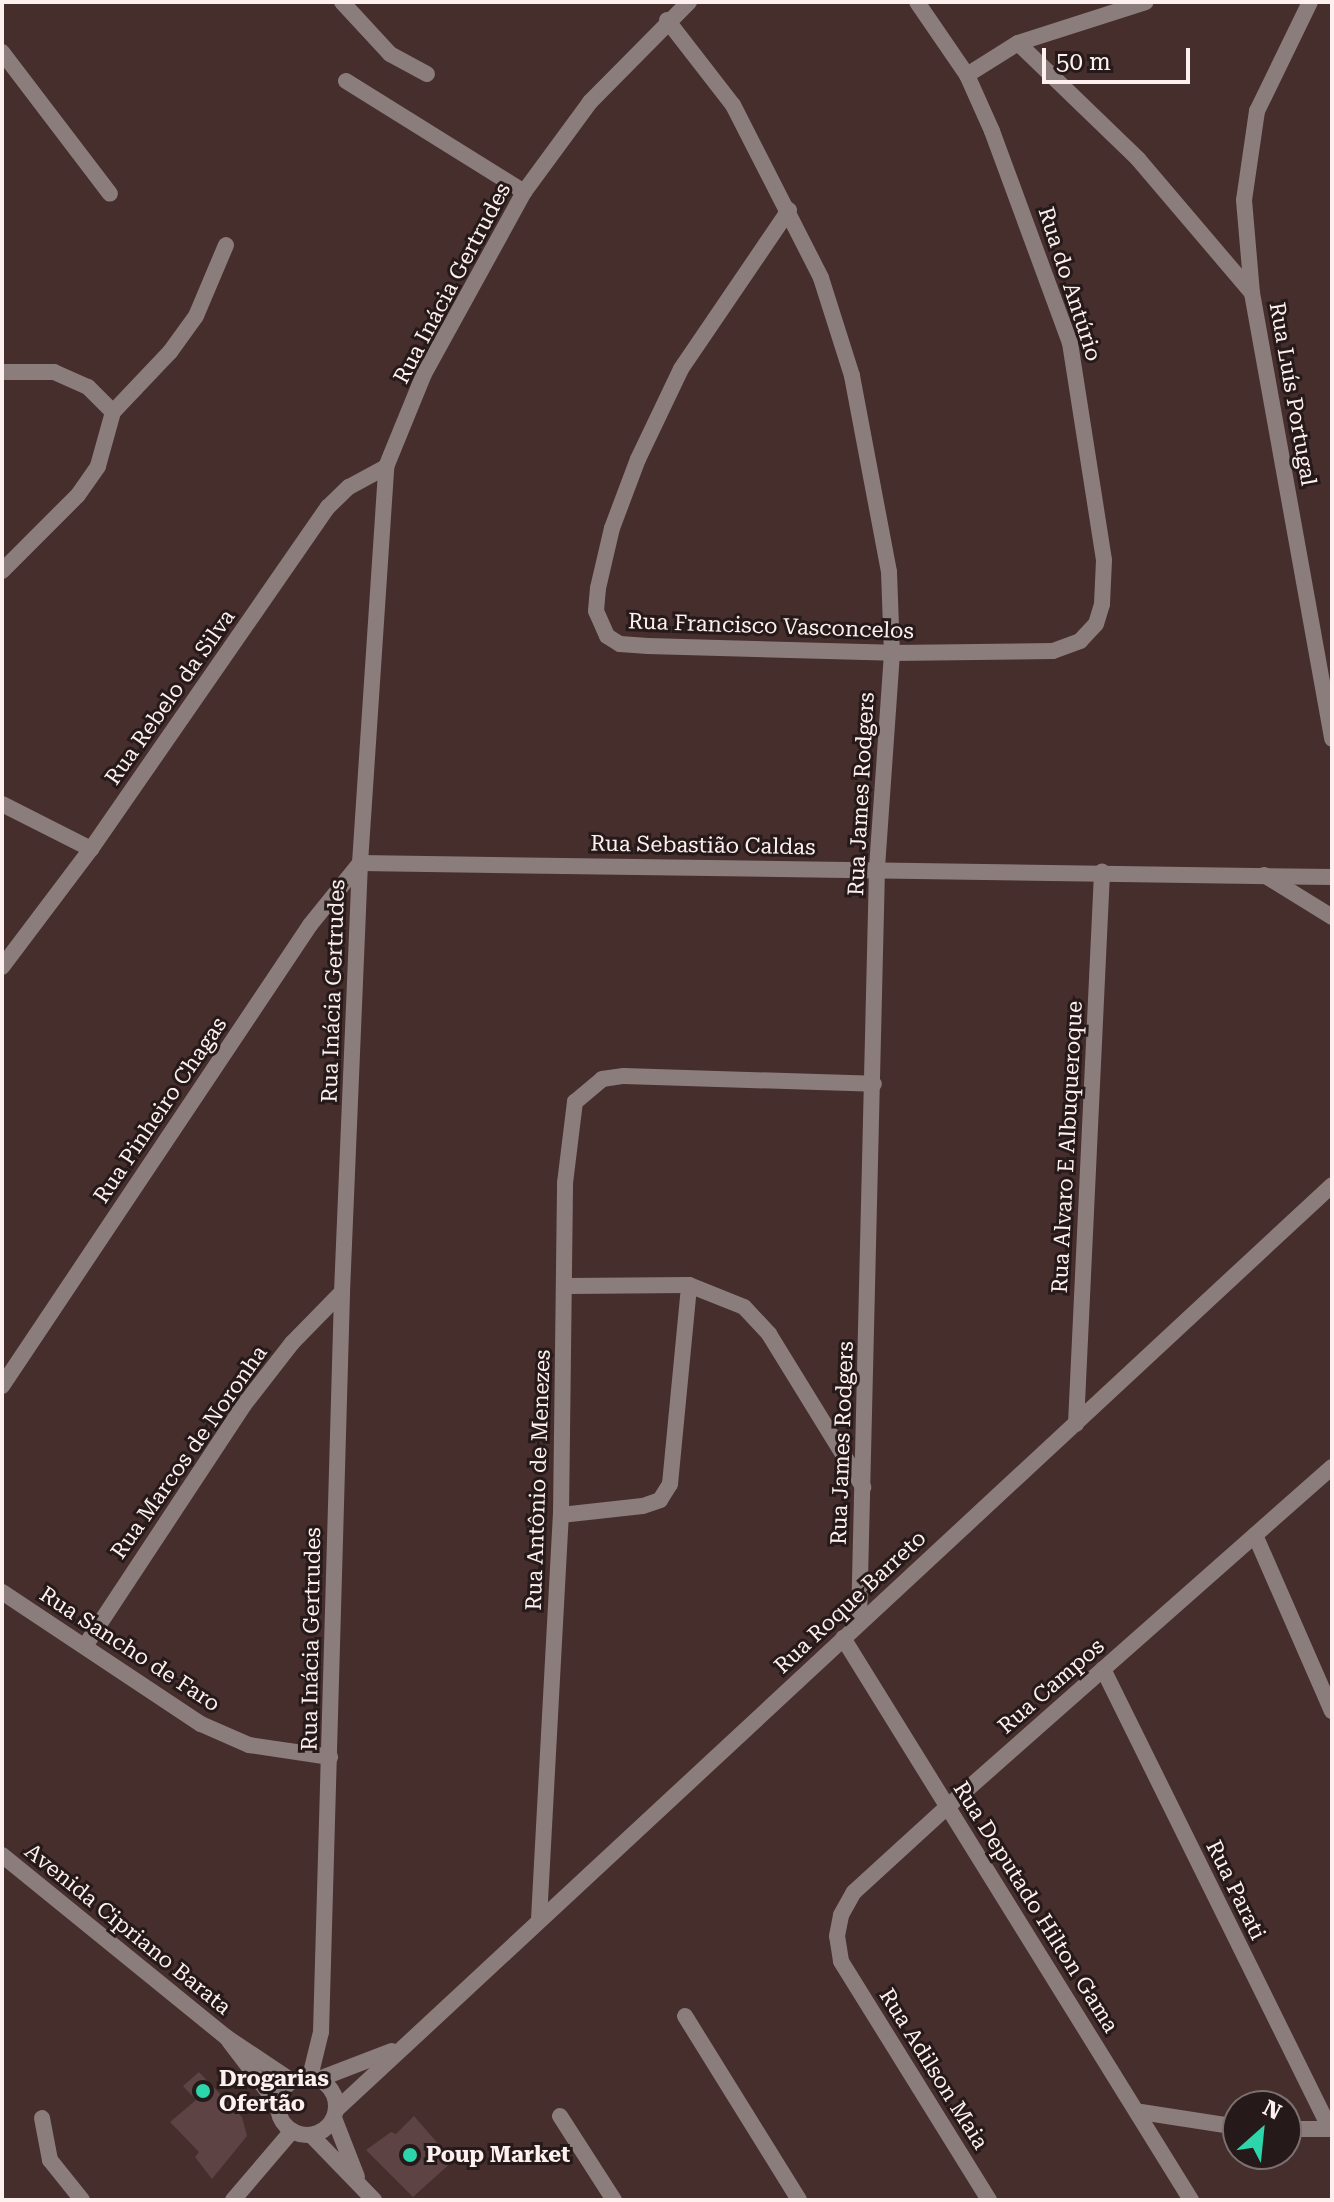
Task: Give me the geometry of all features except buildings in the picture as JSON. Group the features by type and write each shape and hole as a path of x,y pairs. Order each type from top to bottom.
{"street":[{"path":"342,2 390,54 427,74"},
{"name":"Rua Inácia Gertrudes","path":"315,2078 321,2032 342,1292 360,863 386,467 424,374 524,192 590,102 667,20 689,2"},
{"name":"Rua do Antúrio","path":"917,2 967,75 1043,260 1070,343 1099,505 1102,604"},
{"path":"967,75 1018,43 1146,2"},
{"name":"Rua Luís Portugal","path":"1310,2 1257,111 1246,160 1252,293 1332,739"},
{"name":"Rua James Rodgers","path":"667,20 733,105 821,278 852,376 889,572 892,653 877,869 859,1623"},
{"name":"Rua Luís Portugal","path":"1018,43 1138,159 1252,293"},
{"path":"2,52 110,194"},
{"path":"346,81 524,192"},
{"name":"Rua Francisco Vasconcelos","path":"789,210 745,270 669,395 612,528 596,611 607,636 620,644 892,653 1053,651 1080,641 1096,624 1102,604"},
{"path":"2,571 78,495 98,466 113,412 170,352 196,316 226,245"},
{"path":"2,372 54,372 88,387 113,412"},
{"name":"Rua Rebelo da Silva","path":"2,967 91,849 328,507 349,487 386,467"},
{"path":"2,804 91,849"},
{"name":"Rua Sebastião Caldas","path":"360,863 1332,877"},
{"name":"Rua Pinheiro Chagas","path":"2,1386 310,925 360,863"},
{"name":"Rua Alvaro E Albuqueroque","path":"1076,1424 1102,872"},
{"path":"1263,874 1332,917"},
{"name":"Rua Antônio de Menezes","path":"539,1919 561,1515 567,1286 565,1183 575,1102 602,1079 624,1076 874,1084"},
{"name":"Rua Roque Barreto","path":"335,2114 397,2049 1332,1185"},
{"path":"561,1515 643,1506 660,1500 670,1484 689,1285"},
{"path":"567,1286 689,1285 744,1307 769,1334 863,1489"},
{"name":"Rua Marcos de Noronha","path":"85,1646 243,1406 292,1343 342,1292"},
{"name":"Rua Campos","path":"841,1961 837,1936 841,1915 854,1892 1332,1467"},
{"path":"1255,1535 1332,1711"},
{"name":"Rua Sancho de Faro","path":"2,1592 201,1724 249,1745 330,1757"},
{"name":"Rua Deputado Hilton Gama","path":"843,1638 946,1808 1141,2112 1191,2200"},
{"name":"Rua Parati","path":"1103,1669 1331,2129"},
{"name":"Avenida Cipriano Barata","path":"2,1855 226,2037 292,2081"},
{"name":"Rua Adilson Maia","path":"841,1961 989,2200"},
{"path":"685,2016 799,2200"},
{"name":"Avenida Cipriano Barata","path":"226,2037 278,2105"},
{"name":"Rua Roque Barreto","path":"315,2078 397,2049"},
{"path":"359,2182 335,2114 333,2091 315,2078 292,2081 278,2105 292,2131 311,2135 374,2200"},
{"path":"1141,2112 1222,2125"},
{"path":"311,2135 335,2114"},
{"path":"560,2116 614,2200"},
{"path":"42,2118 50,2160 82,2200"},
{"path":"1302,2129 1331,2129"},
{"path":"233,2200 292,2131"}],"place":[{"name":"Drogarias Ofertão","path":"203,2091"},
{"name":"Poup Market","path":"410,2155"}]}
